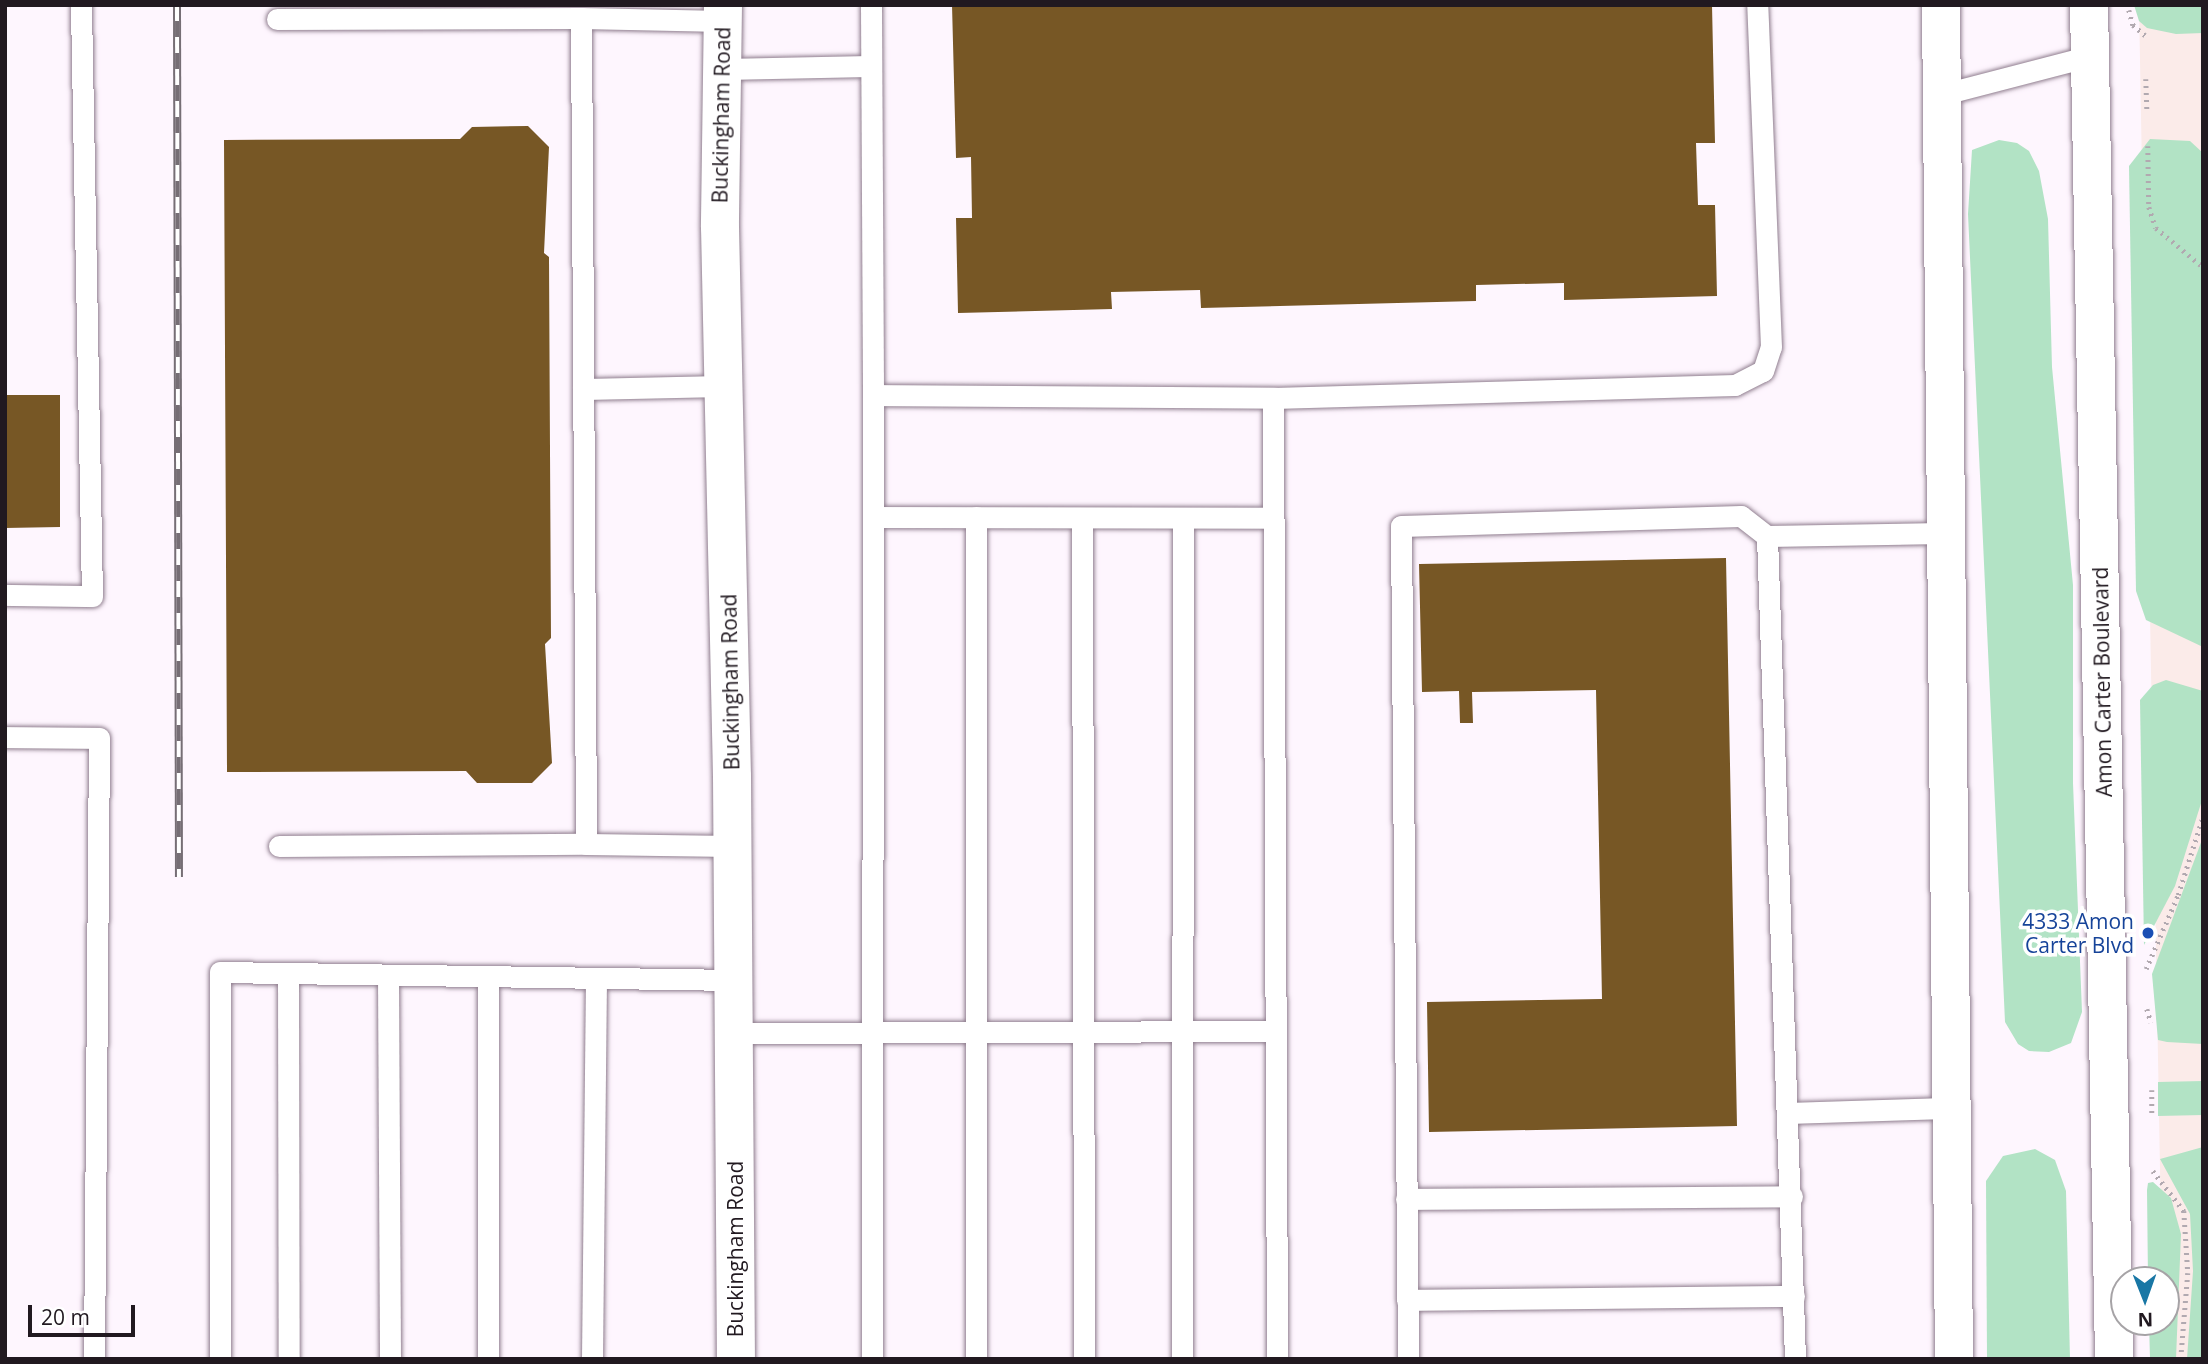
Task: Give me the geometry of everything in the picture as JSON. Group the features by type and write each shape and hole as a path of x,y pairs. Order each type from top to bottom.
{"street":[{"path":"1941,5 1944,94 1943,533 1954,1359"},
{"name":"Amon Carter Boulevard","path":"2089,5 2114,1359"},
{"name":"Buckingham Road","path":"723,13 723,386 733,846 736,1359"}],"lane":[{"path":"5,595 92,596 81,5"},
{"path":"871,5 872,1359"},
{"path":"873,395 1273,398 1735,385 1763,371 1771,347 1757,5"},
{"path":"277,19 581,18 723,13"},
{"path":"581,18 586,844"},
{"path":"1944,94 2090,56"},
{"path":"722,69 871,66"},
{"path":"583,389 723,386"},
{"path":"1273,398 1277,1359"},
{"path":"1408,1359 1401,526 1741,516 1767,537 1943,533"},
{"path":"873,517 1273,518"},
{"path":"976,517 976,1359"},
{"path":"1082,518 1084,1359"},
{"path":"1182,1359 1183,518"},
{"path":"1767,537 1790,1113 1796,1359"},
{"path":"5,737 99,738 94,1359"},
{"path":"279,846 733,846"},
{"path":"220,1359 220,972 733,980"},
{"path":"288,973 289,1359"},
{"path":"388,975 390,1359"},
{"path":"488,976 488,1359"},
{"path":"592,1359 596,978"},
{"path":"734,1033 1275,1031"},
{"path":"1790,1113 1951,1108"},
{"path":"1406,1199 1792,1196"},
{"path":"1407,1300 1794,1296"}],"path":[{"path":"2129,5 2133,25 2145,35"},
{"path":"2146,79 2147,109"},
{"path":"2148,146 2149,207 2156,228 2203,267"},
{"path":"2145,977 2203,816"},
{"path":"2144,998 2151,1022"},
{"path":"2152,1090 2152,1116"},
{"path":"2153,1171 2184,1211 2188,1273 2181,1359"}],"shaded area":[{"path":"2139,5 2203,5 2203,1359 2163,1359 2164,1336 2180,1336 2180,1266 2162,1266"}],"green space":[{"path":"2134,5 2203,5 2203,33 2176,34 2147,28 2139,21"},
{"path":"2150,139 2190,141 2203,153 2203,647 2146,620 2136,591 2129,166"},
{"path":"1999,140 2017,143 2029,151 2039,171 2048,219 2052,367 2073,585 2073,783 2082,1012 2071,1043 2049,1052 2029,1051 2018,1044 2005,1022 1968,214 1972,150"},
{"path":"2166,680 2203,691 2203,797 2175,886 2144,945 2140,700 2153,685"},
{"path":"2203,837 2203,1044 2167,1042 2158,1040 2152,974"},
{"path":"2203,1081 2203,1115 2158,1116 2158,1082"},
{"path":"2203,1147 2203,1359 2187,1359 2193,1271 2190,1214 2160,1159"},
{"path":"2035,1149 2055,1160 2066,1191 2070,1359 1987,1359 1986,1181 2003,1156"},
{"path":"2153,1182 2171,1198 2181,1234 2180,1266 2148,1266 2148,1183"},
{"path":"2149,1336 2177,1336 2176,1359 2150,1359"}],"building":[{"path":"952,5 1712,5 1715,143 1696,143 1698,205 1715,205 1717,296 1564,300 1564,283 1476,285 1476,301 1201,308 1200,290 1111,292 1112,309 958,313 956,218 972,218 971,157 956,158"},
{"path":"528,126 549,147 544,253 549,257 551,638 545,644 552,763 532,783 477,783 466,771 227,772 224,140 460,139 472,127"},
{"path":"5,395 60,395 60,527 5,528"},
{"path":"1726,558 1737,1126 1429,1132 1427,1002 1602,999 1596,690 1472,692 1473,723 1460,723 1459,691 1422,692 1419,564"}],"railway":[{"path":"177,5 179,877"}],"place":[{"name":"4333 Amon Carter Blvd","path":"2148,933"}]}
